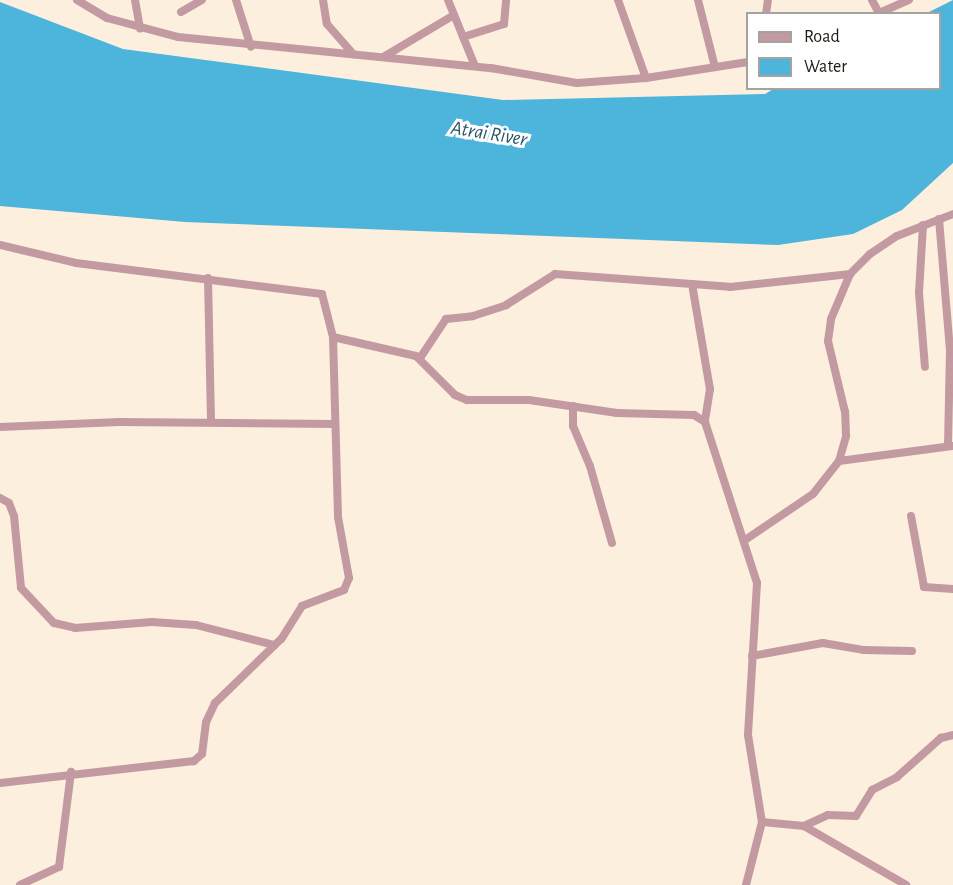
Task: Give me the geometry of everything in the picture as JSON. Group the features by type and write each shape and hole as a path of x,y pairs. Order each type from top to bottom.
{"street":[{"path":"77,0 107,18 140,29 250,47 386,56 475,66 577,82 646,78 746,62"},
{"path":"135,0 140,29"},
{"path":"181,12 202,0"},
{"path":"236,0 250,47"},
{"path":"323,0 327,24 354,54"},
{"path":"448,0 475,66"},
{"path":"463,37 504,24 506,0"},
{"path":"618,0 646,78"},
{"path":"698,0 715,67"},
{"path":"880,12 909,0"},
{"path":"386,56 454,15"},
{"path":"745,540 813,494 839,461 846,436 845,412 828,340 831,319 850,274 885,243 953,214"},
{"path":"839,461 951,446 952,393 939,219"},
{"path":"923,225 919,293 925,367"},
{"path":"0,245 76,263 322,294 333,337 338,517 348,582 344,590 302,606 294,623 214,703 206,722 202,754 194,761 71,772 0,783"},
{"path":"420,358 447,319 473,316 510,303 555,274 692,284 763,286 850,274"},
{"path":"208,278 211,421"},
{"path":"692,284 710,388 705,422 757,583 748,735 762,822 746,885"},
{"path":"333,337 420,358 455,395 466,400 529,400 617,413 694,415 705,422"},
{"path":"573,406 573,426 590,466 612,543"},
{"path":"0,426 211,421 335,424"},
{"path":"0,498 9,503 14,516 21,588 54,623 75,628 152,622 196,624 274,645"},
{"path":"911,516 924,587 953,589"},
{"path":"753,656 823,643 864,650 912,651"},
{"path":"804,826 828,815 856,816 872,790 897,777 941,738 953,735"},
{"path":"20,885 59,867 71,772"},
{"path":"762,822 804,826 906,885"}],"water":[{"name":"Atrai River","path":"953,0 953,163 902,210 853,234 778,245 185,222 0,206 0,2 123,49 503,100 765,94 772,90 941,90 941,12 929,12"}]}
